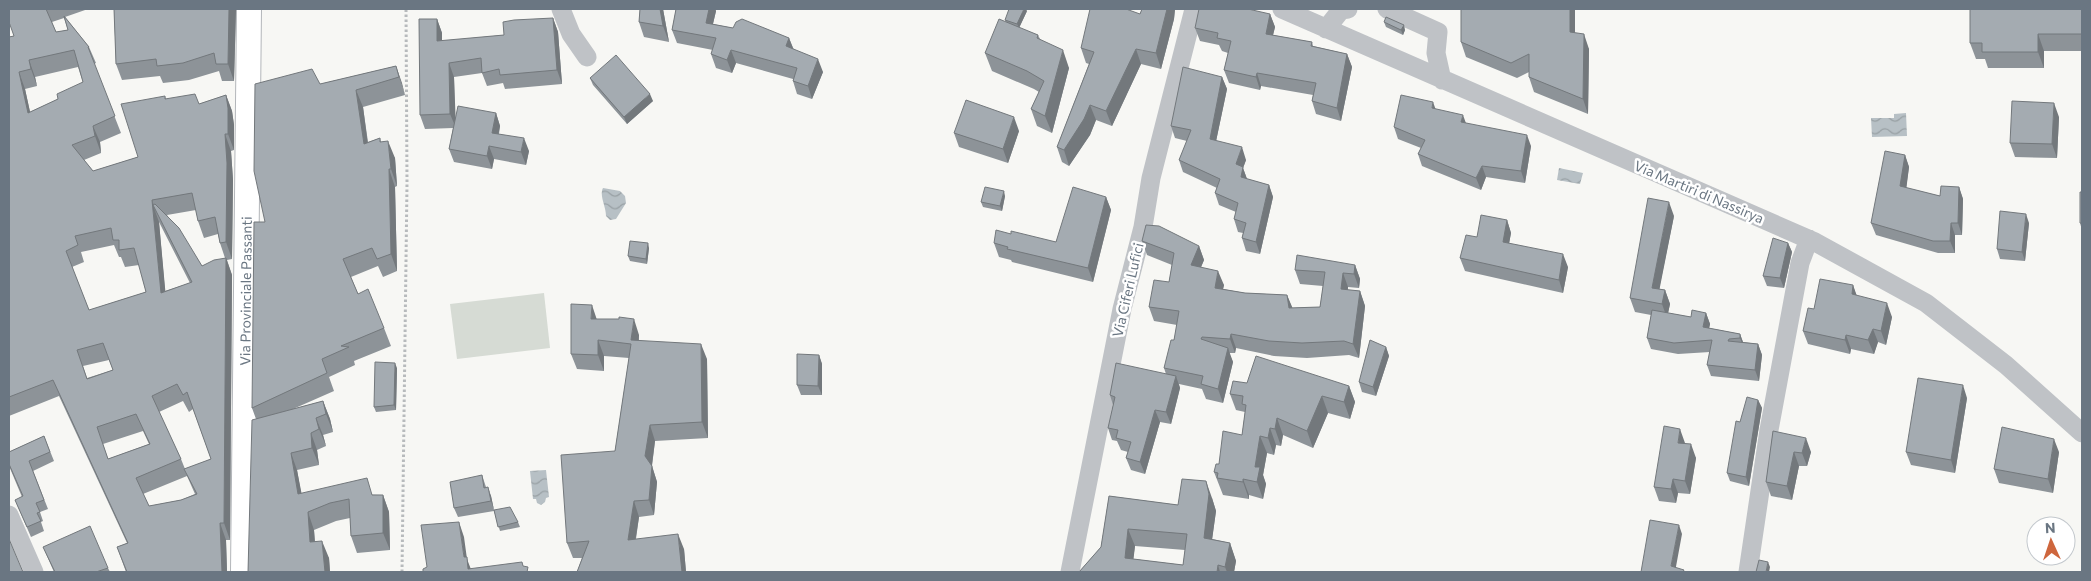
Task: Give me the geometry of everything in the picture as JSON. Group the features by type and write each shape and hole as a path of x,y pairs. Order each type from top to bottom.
{"main road":[{"name":"Via Provinciale Passanti","path":"243,572 249,9"}],"street":[{"path":"561,9 571,34 587,57"},
{"name":"Via Ciferi Lufici","path":"1070,572 1122,309 1143,227 1151,178 1194,9"},
{"name":"Via Martiri di Nassirya","path":"1282,9 1809,240 1926,303 2006,365 2082,433"},
{"path":"1326,29 1341,10 1348,9"},
{"path":"1387,9 1438,32 1436,53 1442,80"},
{"path":"1748,572 1769,430 1800,263 1809,240"},
{"path":"9,515 34,572"}],"path":[{"path":"402,572 408,184 406,9"}],"shaded area":[{"path":"544,293 550,348 457,359 450,304"}],"water":[{"path":"1906,113 1907,136 1872,137 1871,118 1894,118 1894,114"},
{"path":"1559,168 1583,173 1580,184 1557,180"},
{"path":"603,188 620,191 625,196 626,203 616,219 610,220 606,216 602,194"},
{"path":"546,470 549,497 541,505 537,503 536,499 533,499 530,471"}],"building":[{"path":"9,9 46,9 56,32 68,30 64,16 89,47 115,116 93,126 95,136 72,145 93,171 138,157 121,104 165,96 165,99 195,94 199,104 226,95 228,134 225,134 227,163 226,242 220,243 215,217 198,221 192,193 152,200 161,293 192,282 153,205 155,204 179,228 202,266 214,260 226,258 224,523 220,523 222,572 127,572 117,547 128,543 53,380 9,397 9,37 14,36 9,22","holes":["74,50 83,82 57,94 58,99 28,113 19,72 31,69 29,60","111,228 113,240 119,240 119,250 134,248 146,292 89,310 66,251 78,245 75,236","103,343 113,370 87,379 77,350","177,384 183,395 187,392 211,459 184,469 197,494 181,500 149,506 136,478 181,459 152,396","136,414 150,444 108,459 97,427"]},
{"path":"114,9 229,9 228,64 216,64 214,53 183,63 157,66 156,59 116,64"},
{"path":"640,9 660,9 663,26 639,22"},
{"path":"676,9 709,9 706,23 733,28 736,22 742,19 789,38 786,46 818,59 808,86 793,81 797,68 731,50 727,60 711,54 716,38 672,30"},
{"path":"1009,9 1024,9 1017,24 1005,20"},
{"path":"1090,9 1126,9 1140,14 1142,9 1167,9 1156,53 1136,49 1106,111 1090,105 1084,119 1064,150 1057,147 1094,52 1081,48"},
{"path":"1199,9 1248,9 1270,14 1266,34 1312,42 1311,46 1347,54 1337,108 1312,101 1316,83 1257,73 1256,77 1224,70 1231,41 1217,38 1218,33 1195,28"},
{"path":"1461,9 1570,9 1570,32 1584,34 1583,99 1529,77 1529,54 1511,63 1461,42"},
{"path":"1970,9 2082,9 2082,34 2038,34 2038,52 1982,52 1982,43 1970,43"},
{"path":"1386,17 1404,25 1401,30 1384,22"},
{"path":"553,18 557,70 500,75 499,69 482,73 481,58 449,63 450,114 420,115 419,19 437,19 437,41 504,35 503,22"},
{"path":"999,19 1038,35 1037,38 1063,50 1045,116 1031,109 1044,81 1027,71 985,53"},
{"path":"616,55 650,94 624,117 590,78"},
{"path":"396,66 399,77 356,90 364,144 380,138 380,142 388,141 391,169 389,169 391,254 377,259 372,248 343,259 358,294 368,289 384,328 341,346 349,347 322,359 327,373 252,408 254,222 265,222 254,171 255,84 312,69 320,84"},
{"path":"1183,67 1222,77 1210,139 1242,147 1236,164 1243,167 1241,177 1269,185 1256,242 1242,238 1246,223 1234,219 1238,203 1215,193 1220,179 1179,160 1191,130 1171,126"},
{"path":"1401,95 1433,102 1432,108 1463,115 1461,122 1527,135 1521,171 1482,166 1476,178 1418,154 1425,140 1394,127"},
{"path":"966,100 1014,117 1003,149 954,133"},
{"path":"2012,101 2054,103 2052,144 2010,143"},
{"path":"458,106 496,113 492,133 524,138 521,152 489,146 487,156 449,149"},
{"path":"1885,151 1905,155 1900,186 1940,196 1941,186 1959,187 1958,223 1951,223 1950,241 1933,241 1871,223"},
{"path":"985,187 1004,191 1000,206 981,202"},
{"path":"1073,187 1106,197 1088,268 1007,249 1008,247 994,243 996,230 1011,234 1011,231 1056,242"},
{"path":"2080,192 2082,192 2082,223 2080,223"},
{"path":"1648,198 1669,202 1652,288 1665,290 1662,304 1630,298"},
{"path":"2000,211 2026,214 2022,252 1997,249"},
{"path":"1481,215 1507,220 1503,242 1563,254 1559,280 1460,258 1466,235 1477,237"},
{"path":"1146,225 1159,226 1199,246 1191,265 1218,271 1215,288 1245,293 1287,295 1289,308 1320,307 1325,272 1295,270 1297,255 1355,265 1354,274 1343,273 1341,289 1360,291 1353,344 1344,341 1302,343 1269,341 1231,334 1230,339 1202,337 1201,339 1228,348 1218,389 1201,384 1203,376 1164,368 1171,340 1174,340 1179,311 1149,307 1154,280 1169,282 1174,253 1142,241"},
{"path":"1773,238 1788,243 1780,278 1763,276"},
{"path":"630,241 648,243 646,259 628,256"},
{"path":"1820,279 1853,285 1852,294 1887,303 1881,331 1873,329 1868,340 1846,335 1845,340 1803,331 1808,308 1814,309"},
{"path":"571,304 592,305 591,319 619,319 619,317 634,319 631,340 701,344 702,422 650,425 645,456 652,466 649,500 634,501 628,540 678,534 682,572 577,572 589,541 567,543 561,455 615,451 631,344 598,340 598,355 571,354"},
{"path":"1652,310 1691,317 1692,310 1706,313 1703,327 1740,334 1740,338 1729,339 1728,341 1758,344 1755,370 1707,365 1712,340 1674,343 1647,338"},
{"path":"1370,340 1386,347 1373,387 1359,382"},
{"path":"797,354 819,355 818,386 797,385"},
{"path":"1256,356 1349,386 1344,402 1322,396 1307,431 1277,418 1275,429 1270,428 1268,438 1260,436 1255,467 1260,467 1257,482 1243,479 1243,482 1217,478 1218,473 1214,472 1216,464 1219,464 1223,431 1242,435 1246,405 1242,404 1243,396 1230,394 1233,381 1247,383"},
{"path":"375,362 395,363 394,405 374,407"},
{"path":"1116,363 1176,376 1166,412 1155,410 1140,462 1126,458 1131,442 1116,438 1118,430 1108,428 1115,397 1110,395"},
{"path":"1918,378 1963,385 1951,460 1906,452"},
{"path":"1747,397 1758,400 1746,477 1727,473 1736,421 1740,422"},
{"path":"323,401 326,414 316,418 319,429 311,433 312,448 291,453 298,494 367,478 372,495 383,495 383,533 351,536 349,499 330,503 308,512 310,542 322,541 325,572 248,572 252,420"},
{"path":"1664,426 1680,429 1678,443 1691,444 1685,481 1673,479 1671,489 1654,487"},
{"path":"2002,427 2054,439 2048,479 1994,469"},
{"path":"1773,431 1806,438 1802,453 1794,452 1787,486 1766,482"},
{"path":"44,436 50,452 29,461 44,500 36,503 40,512 37,513 41,521 27,527 15,500 23,496 9,464 9,452"},
{"path":"482,475 484,488 488,487 491,501 454,508 450,482"},
{"path":"1182,479 1206,481 1209,494 1204,538 1230,543 1225,567 1218,565 1217,572 1079,572 1101,547 1109,496 1178,505","holes":["1128,529 1187,534 1183,565 1125,558"]},
{"path":"510,507 518,522 498,527 494,510"},
{"path":"1650,520 1679,525 1671,566 1684,570 1683,572 1641,572"},
{"path":"459,522 464,557 467,557 468,569 522,562 523,566 528,567 527,572 423,572 423,569 427,567 421,525"},
{"path":"90,526 108,568 96,572 55,572 43,547"},
{"path":"9,539 23,572 9,572"},
{"path":"1759,560 1768,562 1766,572 1756,572"}]}
